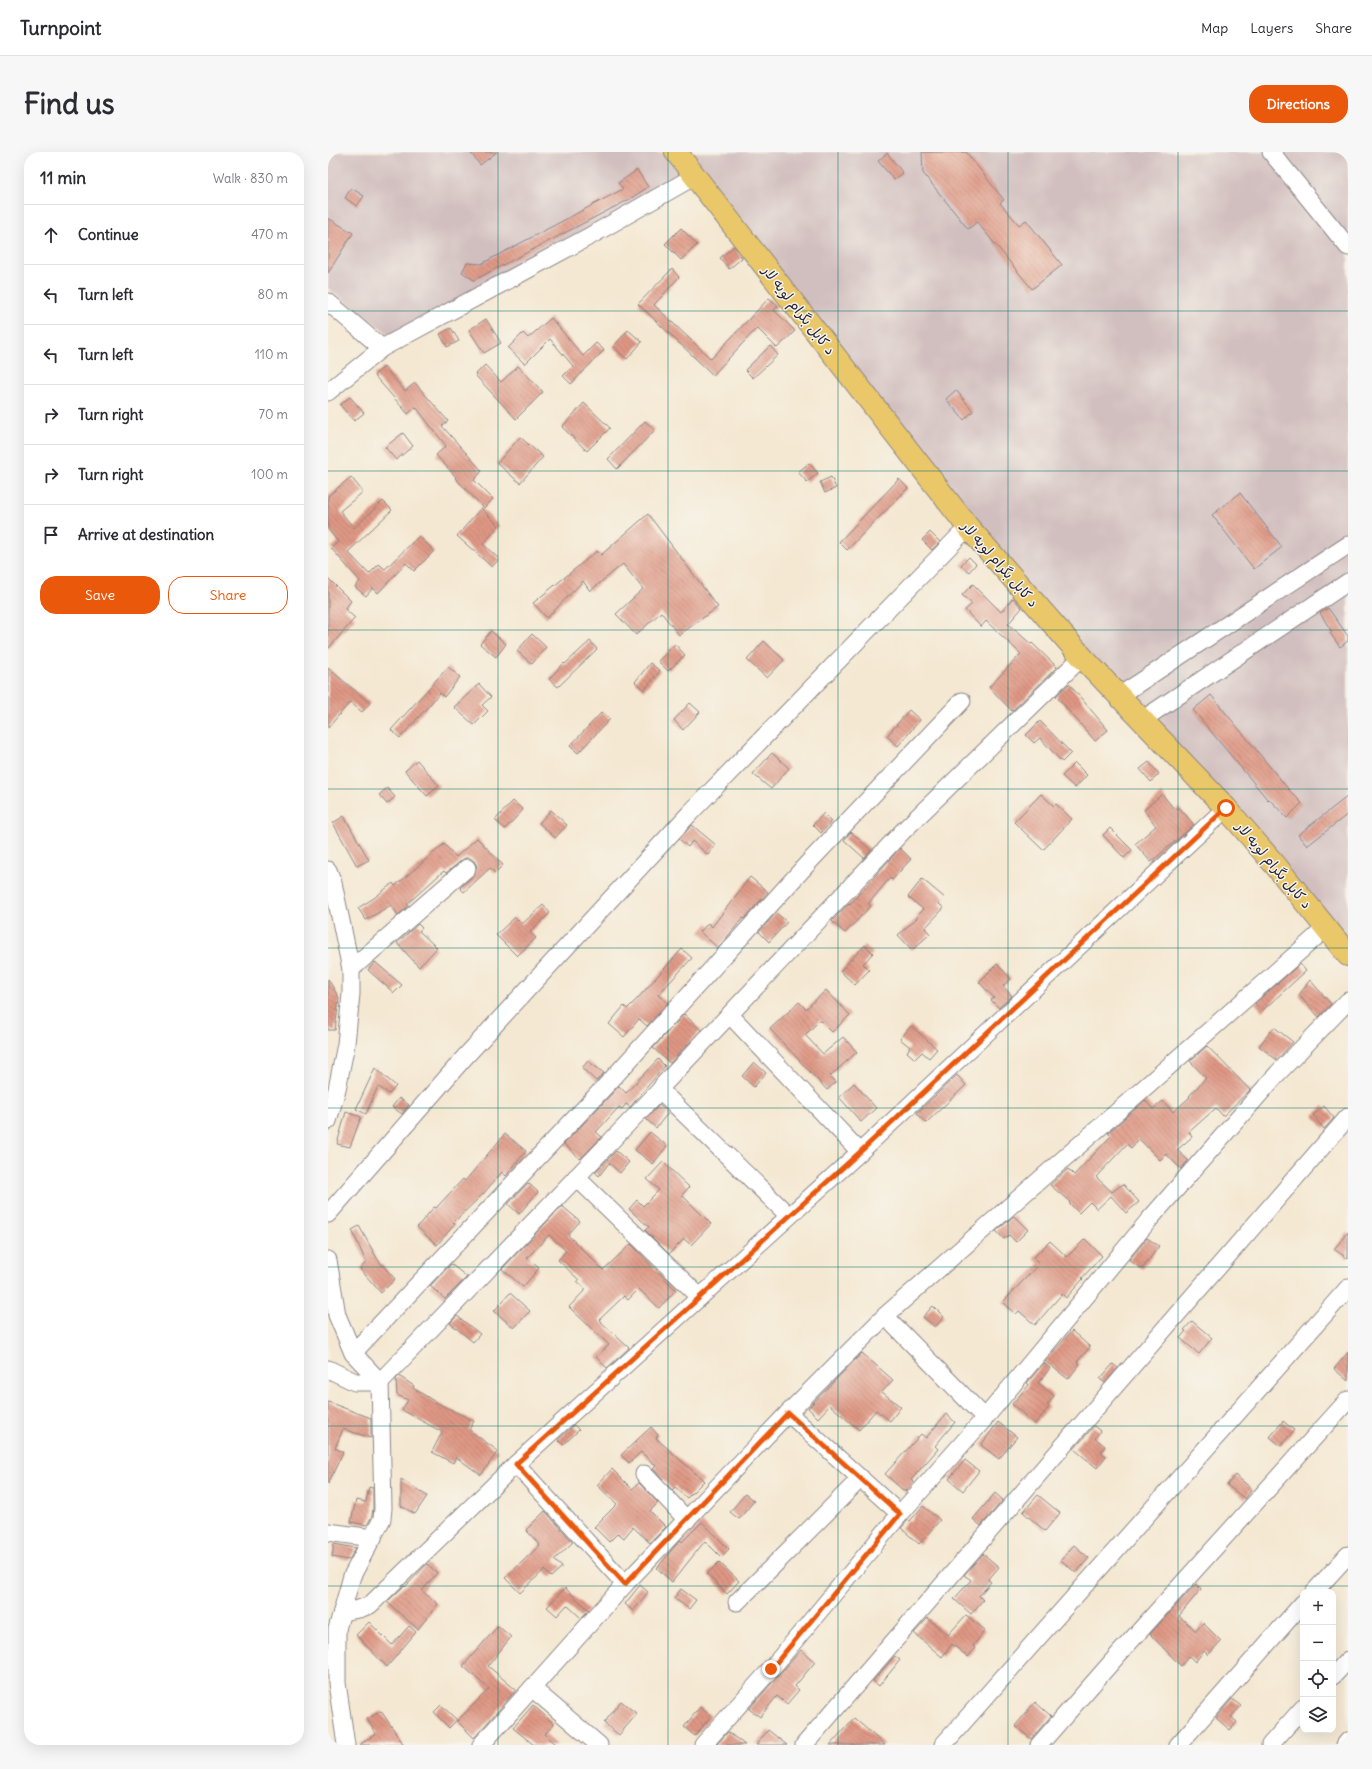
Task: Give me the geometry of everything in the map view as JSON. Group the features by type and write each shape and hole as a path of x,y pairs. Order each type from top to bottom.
{"highway":[{"name":"د کابل بگرام لویه لار","path":"676,152 968,527 1082,657 1226,808 1348,955"}],"street":[{"path":"1271,152 1348,247"},
{"path":"328,392 382,348 590,236 695,176"},
{"path":"328,302 382,348"},
{"path":"328,1214 464,1058 690,813 968,527"},
{"path":"1119,696 1348,545"},
{"path":"1142,720 1348,582"},
{"path":"328,1369 355,1382 380,1382 661,1089 663,1085 806,932 903,831 1082,657"},
{"path":"353,1352 612,1079 809,862 962,701"},
{"path":"342,1612 359,1609 370,1605 516,1464 860,1152 1226,808"},
{"path":"351,969 467,868"},
{"path":"328,1121 338,1089 346,1044 351,994 351,969 330,880"},
{"path":"481,1745 625,1584 788,1413 885,1316 1326,928"},
{"path":"703,1745 771,1669 900,1514 985,1418 1154,1214 1278,1073 1348,1001"},
{"path":"730,1015 860,1152"},
{"path":"661,1089 668,1098 789,1216"},
{"path":"804,1745 1348,1117"},
{"path":"576,1177 700,1297"},
{"path":"328,1260 337,1315 353,1352 380,1382 382,1519 352,1576 337,1630 333,1684 346,1745"},
{"path":"943,1745 1348,1288"},
{"path":"885,1316 985,1418"},
{"path":"1039,1745 1117,1656 1348,1400"},
{"path":"788,1413 900,1514"},
{"path":"516,1464 625,1584"},
{"path":"644,1474 687,1520"},
{"path":"737,1602 861,1478"},
{"path":"328,1532 373,1538"},
{"path":"1317,1589 1348,1555"},
{"path":"1178,1745 1300,1607"},
{"path":"1336,1673 1348,1660"},
{"path":"532,1688 599,1745"},
{"path":"1270,1745 1300,1711"},
{"path":"1344,1745 1348,1741"}],"shaded area":[{"path":"328,152 1348,152 1348,955 1082,657 695,176 394,341 384,330 328,288"}],"building":[{"path":"470,152 497,152 480,165"},
{"path":"922,152 966,152 1004,200 1000,203 1019,225 1026,220 1062,265 1032,289 977,222 968,229 923,173"},
{"path":"887,153 903,173 894,180 878,161"},
{"path":"637,170 648,187 630,199 474,280 462,272 467,263 481,264 623,189 618,183"},
{"path":"351,188 364,196 357,206 345,198"},
{"path":"328,218 353,233 328,273"},
{"path":"681,228 697,245 681,260 665,244"},
{"path":"734,246 742,258 729,269 720,258"},
{"path":"672,269 679,277 654,305 711,359 769,298 778,306 774,310 795,331 777,348 757,328 713,375 638,304"},
{"path":"551,318 583,356 596,343 604,350 571,384 563,376 573,366 550,339 525,364 508,348 523,333 528,338"},
{"path":"486,319 501,343 484,353 469,330"},
{"path":"451,328 459,341 447,347 440,334"},
{"path":"628,330 642,342 627,359 613,347"},
{"path":"770,346 778,355 753,378 745,370"},
{"path":"485,365 501,382 518,366 543,392 516,419 475,375"},
{"path":"384,367 405,391 415,383 448,421 442,426 482,471 474,480 493,499 484,508 455,478 456,477 436,455 446,446 416,407 408,414 374,375"},
{"path":"956,390 973,411 964,420 946,399"},
{"path":"350,397 364,413 354,421 340,405"},
{"path":"584,403 610,428 587,451 562,427"},
{"path":"645,421 655,430 617,469 608,459"},
{"path":"403,433 413,446 396,460 385,447"},
{"path":"520,437 543,457 520,483 497,463"},
{"path":"809,463 818,473 807,482 798,472"},
{"path":"351,477 363,492 340,511 354,528 383,501 392,510 348,552 369,574 379,564 385,569 419,536 434,551 414,571 406,563 378,593 373,588 366,596 355,587 360,581 331,548 338,542 328,529 328,496"},
{"path":"831,477 836,488 825,493 820,482"},
{"path":"899,479 908,488 847,550 839,542"},
{"path":"1240,493 1282,547 1254,569 1212,515"},
{"path":"481,508 499,526 483,544 499,559 492,567 457,536"},
{"path":"648,514 718,607 679,635 661,612 636,635 616,614 643,589 623,564 590,591 583,581 547,618 533,603 597,551 601,555"},
{"path":"930,532 940,542 932,550 922,540"},
{"path":"969,557 976,564 969,572 961,565"},
{"path":"328,578 351,601 345,609 355,618 328,649"},
{"path":"973,584 1001,612 1013,598 1022,608 1008,624 1031,644 1032,643 1057,667 1012,711 989,687 1021,654 986,621 981,627 965,610 972,604 962,595"},
{"path":"1328,608 1348,636 1348,641 1340,647 1330,633 1332,632 1320,613"},
{"path":"491,631 506,644 496,657 480,644"},
{"path":"532,634 546,647 532,664 517,651"},
{"path":"590,641 597,649 558,687 549,679 564,663 565,664"},
{"path":"764,641 784,660 767,678 747,660"},
{"path":"675,644 685,655 668,671 658,661"},
{"path":"650,663 660,671 644,690 635,682"},
{"path":"448,667 460,677 444,697 440,693 400,738 391,730"},
{"path":"328,668 370,703 362,712 350,702 328,728"},
{"path":"479,684 491,697 482,705 488,711 474,725 454,707"},
{"path":"1069,684 1108,730 1095,741 1056,696"},
{"path":"1211,695 1289,790 1302,803 1287,818 1269,799 1268,800 1193,710"},
{"path":"690,703 700,712 683,730 674,720"},
{"path":"909,710 920,720 898,746 887,736"},
{"path":"602,712 610,719 578,753 570,746"},
{"path":"1040,721 1071,753 1062,762 1040,738 1034,743 1026,735"},
{"path":"772,753 789,768 771,789 753,774"},
{"path":"417,760 439,786 427,796 405,771"},
{"path":"1149,762 1159,774 1151,782 1140,769"},
{"path":"1075,763 1087,775 1075,788 1062,776"},
{"path":"387,788 395,797 387,804 379,795"},
{"path":"1041,794 1054,806 1056,804 1072,819 1043,850 1014,822"},
{"path":"1162,794 1175,810 1179,807 1194,825 1151,862 1135,844 1156,826 1144,810"},
{"path":"1348,796 1348,814 1307,846 1298,835"},
{"path":"513,801 523,810 505,829 495,820"},
{"path":"551,810 567,825 555,838 539,823"},
{"path":"824,813 832,821 821,833 813,825"},
{"path":"344,816 369,860 357,866 333,823"},
{"path":"692,825 716,845 708,855 692,841 688,847 679,839"},
{"path":"1110,828 1132,850 1124,858 1103,835"},
{"path":"851,832 871,850 864,858 844,840"},
{"path":"477,838 503,865 495,873 490,868 464,892 460,888 474,875 477,866 470,858 465,858 446,873 444,871 407,904 409,906 398,915 391,905 366,920 358,908 393,883 395,886 444,844 456,857"},
{"path":"900,848 911,859 892,880 890,878 868,904 871,906 845,933 832,921 849,903 850,904"},
{"path":"750,877 768,892 744,919 743,918 718,948 700,932 708,923 712,927"},
{"path":"922,879 945,898 939,904 944,908 925,928 930,934 912,950 898,935 918,917 916,916 923,909 908,897"},
{"path":"543,905 550,913 530,932 536,938 517,956 496,935 515,917 522,924"},
{"path":"776,913 787,922 769,942 759,932"},
{"path":"418,924 422,928 419,931 437,948 419,967 397,943"},
{"path":"865,945 873,953 863,964 869,970 855,985 840,971"},
{"path":"682,949 692,958 658,995 668,1003 647,1026 639,1019 624,1037 609,1024 624,1006 627,1009 637,999"},
{"path":"375,962 402,985 394,993 368,970"},
{"path":"997,964 1011,979 1003,986 1012,996 999,1008 991,1000 994,998 979,982"},
{"path":"1300,964 1306,971 1262,1011 1255,1003"},
{"path":"328,979 339,998 335,1030 328,1030"},
{"path":"1310,980 1331,1004 1319,1017 1299,995"},
{"path":"826,990 850,1015 832,1032 820,1020 805,1035 823,1054 843,1037 857,1052 830,1076 836,1082 827,1090 770,1029 799,1002 806,1009"},
{"path":"684,1014 701,1030 670,1063 653,1048"},
{"path":"911,1026 937,1049 929,1058 922,1052 915,1059 907,1052 910,1047 900,1039"},
{"path":"1274,1027 1293,1042 1277,1060 1259,1046"},
{"path":"1207,1046 1250,1090 1223,1116 1216,1108 1189,1132 1192,1137 1177,1150 1188,1160 1181,1169 1166,1154 1160,1160 1139,1139 1131,1148 1127,1144 1096,1177 1112,1192 1123,1184 1139,1202 1126,1213 1111,1196 1097,1209 1090,1202 1079,1213 1069,1203 1070,1202 1050,1185 1068,1169 1074,1175 1111,1136 1108,1133 1145,1100 1153,1109 1163,1101 1173,1112 1190,1097 1189,1096 1206,1078 1190,1061"},
{"path":"658,1059 665,1066 630,1107 626,1104 622,1109 619,1107 596,1132 602,1137 580,1159 564,1144 619,1086 626,1093"},
{"path":"588,1061 604,1073 596,1081 582,1068"},
{"path":"754,1062 766,1073 754,1087 742,1076"},
{"path":"375,1068 396,1086 389,1094 378,1086 366,1114 356,1109"},
{"path":"957,1075 966,1085 926,1123 917,1113"},
{"path":"854,1083 876,1108 861,1122 839,1097"},
{"path":"399,1098 409,1105 402,1114 392,1107"},
{"path":"659,1105 668,1113 656,1128 646,1119"},
{"path":"1324,1106 1334,1118 1324,1129 1313,1115"},
{"path":"346,1112 361,1117 350,1147 337,1144"},
{"path":"650,1132 667,1146 653,1164 635,1150"},
{"path":"505,1134 526,1151 506,1176 502,1172 483,1194 453,1223 455,1224 437,1245 417,1227 434,1207 436,1208 463,1179 465,1181"},
{"path":"616,1151 629,1162 620,1173 609,1163 599,1176 595,1172"},
{"path":"663,1162 689,1187 682,1195 711,1224 691,1245 684,1239 669,1254 645,1230 649,1227 629,1209 637,1200 643,1206 659,1190 647,1179"},
{"path":"528,1183 538,1192 519,1214 508,1204"},
{"path":"562,1206 580,1221 568,1235 603,1270 631,1244 676,1290 659,1308 639,1289 628,1300 624,1296 599,1320 629,1348 607,1368 596,1357 609,1345 569,1307 586,1289 577,1281 579,1280 558,1260 566,1251 549,1235 527,1258 539,1268 523,1287 502,1269"},
{"path":"1014,1216 1028,1230 1016,1242 1009,1235 1004,1239 996,1231"},
{"path":"359,1226 378,1260 395,1279 381,1293 360,1269 366,1262 352,1230"},
{"path":"1348,1232 1348,1259 1334,1249"},
{"path":"1147,1238 1159,1246 1142,1269 1129,1260"},
{"path":"1085,1239 1102,1256 1066,1298 1062,1294 1035,1325 1019,1311 1016,1314 1003,1302 1039,1264 1033,1258 1050,1241 1067,1257"},
{"path":"451,1264 467,1277 445,1299 430,1286"},
{"path":"510,1293 530,1311 514,1328 494,1311"},
{"path":"933,1306 944,1317 935,1327 923,1317"},
{"path":"457,1316 480,1334 473,1342 450,1323"},
{"path":"1192,1321 1212,1338 1199,1354 1180,1338 1186,1331 1184,1330"},
{"path":"1072,1331 1090,1347 1077,1362 1080,1364 1068,1379 1045,1361"},
{"path":"1348,1352 1348,1381 1334,1369"},
{"path":"862,1353 893,1380 882,1392 901,1407 890,1421 876,1410 859,1430 830,1405 818,1418 808,1408"},
{"path":"1044,1363 1050,1368 1038,1383 1054,1396 1047,1405 1049,1407 1035,1424 1012,1404 1029,1385 1027,1383"},
{"path":"1113,1364 1118,1368 1105,1383 1100,1379"},
{"path":"399,1376 414,1386 413,1388 437,1403 474,1421 469,1430 498,1451 481,1475 456,1457 453,1463 432,1452 442,1432 402,1410 408,1400 397,1395 396,1379"},
{"path":"328,1402 371,1418 371,1438 343,1429 335,1448 343,1452 328,1484"},
{"path":"946,1414 955,1422 935,1446 938,1449 911,1480 914,1482 905,1492 885,1474 921,1434 926,1438"},
{"path":"1283,1421 1294,1430 1281,1446 1270,1437"},
{"path":"998,1422 1017,1437 999,1459 981,1445"},
{"path":"574,1425 579,1430 563,1445 558,1440"},
{"path":"1094,1426 1100,1431 1095,1438 1105,1446 1101,1452 1106,1456 1097,1468 1074,1449"},
{"path":"651,1427 658,1435 656,1438 704,1481 687,1498 675,1487 672,1490 653,1469 656,1466 641,1452 629,1463 621,1455"},
{"path":"965,1460 979,1471 963,1491 949,1479"},
{"path":"612,1469 632,1489 639,1483 658,1503 650,1511 666,1527 650,1543 633,1527 624,1538 618,1533 609,1542 594,1527 617,1504 597,1485"},
{"path":"1235,1475 1252,1489 1245,1499 1227,1485"},
{"path":"401,1479 427,1496 415,1514 401,1506"},
{"path":"369,1487 373,1488 372,1516 367,1525 351,1522 356,1500 366,1502"},
{"path":"995,1493 1003,1500 981,1526 973,1519"},
{"path":"745,1494 754,1501 739,1519 730,1512"},
{"path":"1038,1495 1060,1513 1045,1531 1023,1512"},
{"path":"923,1506 940,1520 919,1544 901,1528 908,1520 910,1521"},
{"path":"545,1511 573,1542 554,1560 562,1567 551,1577 544,1570 520,1593 505,1578 540,1545 526,1530"},
{"path":"702,1522 729,1549 721,1557 705,1541 672,1582 657,1568 680,1540 682,1542"},
{"path":"334,1544 356,1548 349,1560 332,1557"},
{"path":"1074,1545 1089,1558 1076,1573 1061,1560"},
{"path":"983,1554 999,1567 988,1580 991,1582 979,1596 983,1600 971,1614 954,1599 971,1580 964,1575"},
{"path":"719,1562 739,1581 727,1594 707,1574"},
{"path":"427,1564 437,1573 422,1591 438,1604 418,1629 387,1602 404,1586 405,1587"},
{"path":"1196,1584 1201,1589 1179,1616 1196,1631 1203,1623 1221,1641 1208,1655 1204,1651 1195,1662 1189,1656 1181,1666 1150,1634"},
{"path":"640,1585 648,1592 633,1611 625,1604"},
{"path":"565,1588 589,1610 581,1618 567,1605 557,1616 547,1607"},
{"path":"681,1589 696,1600 689,1609 674,1598"},
{"path":"966,1615 985,1630 973,1646 975,1648 968,1657 952,1644 942,1657 914,1633 928,1618 948,1635"},
{"path":"369,1622 392,1645 409,1626 416,1632 387,1667 356,1635"},
{"path":"498,1626 511,1637 488,1666 516,1690 474,1738 457,1721 489,1689 463,1666"},
{"path":"801,1650 815,1662 795,1686 799,1690 787,1704 777,1696 760,1717 749,1709"},
{"path":"895,1656 900,1660 879,1686 873,1681"},
{"path":"1232,1699 1241,1706 1231,1717 1237,1722 1230,1730 1216,1718"},
{"path":"621,1701 637,1714 619,1735 604,1723"},
{"path":"1035,1702 1051,1716 1031,1739 1015,1726"},
{"path":"441,1705 457,1720 449,1728 434,1712"},
{"path":"533,1705 554,1724 545,1734 557,1745 534,1745 513,1728"},
{"path":"700,1707 711,1716 695,1736 684,1727"},
{"path":"381,1711 404,1745 359,1745 376,1734 367,1719"},
{"path":"854,1718 885,1745 830,1745"},
{"path":"768,1730 787,1745 756,1745"},
{"path":"728,1732 745,1745 716,1745"}],"route":[{"path":"771,1669 900,1514 788,1413 625,1584 516,1464 860,1152 1226,808"}]}
